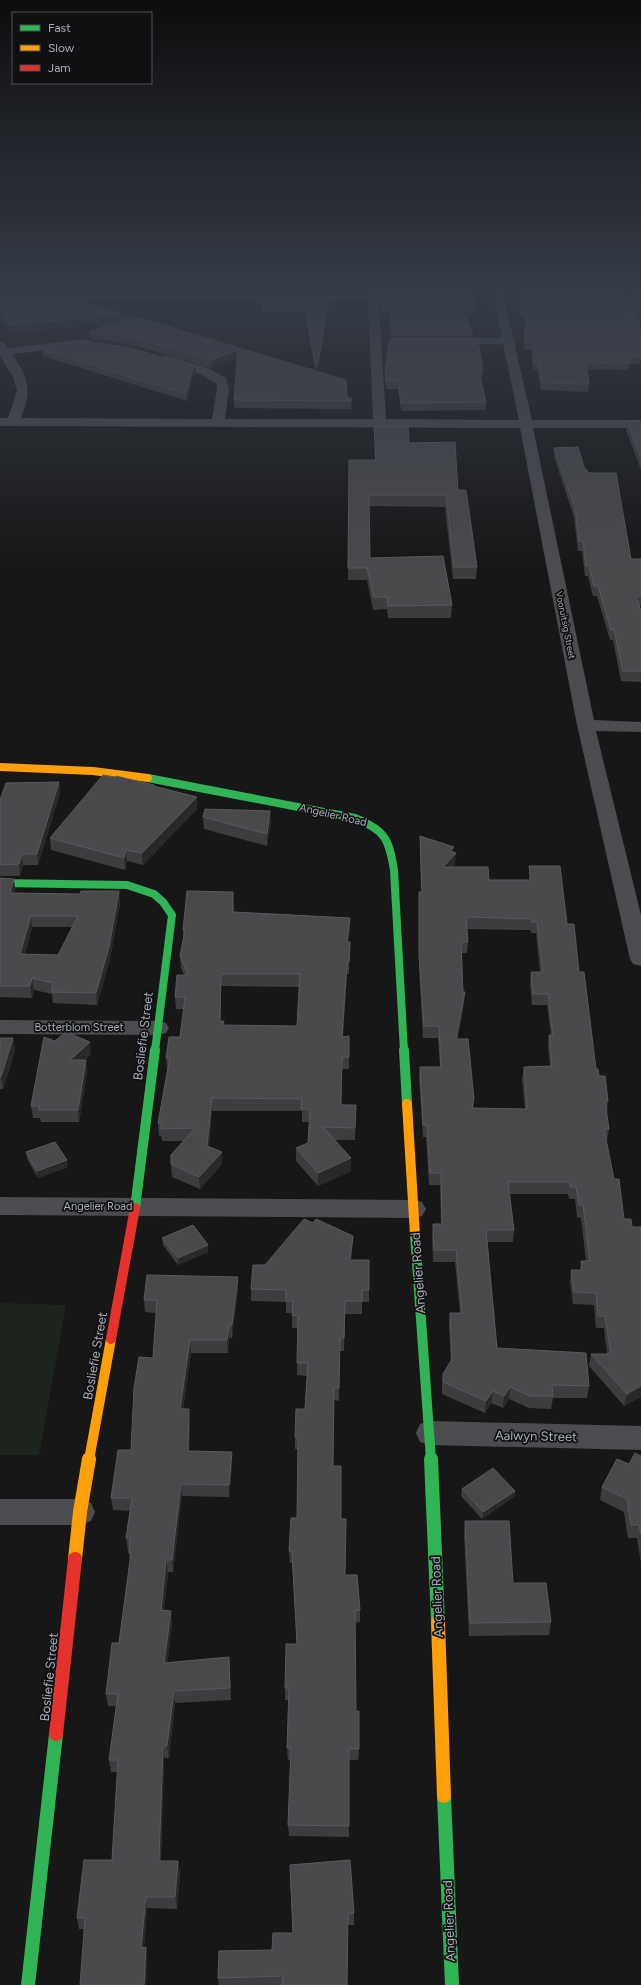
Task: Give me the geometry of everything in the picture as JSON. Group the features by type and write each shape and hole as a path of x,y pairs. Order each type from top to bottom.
{"street":[{"path":"6,422 22,398 21,383"},
{"path":"218,423 223,389 222,383"},
{"path":"378,383 380,423"},
{"name":"Vooruitsig Street","path":"517,383 586,725 641,959"},
{"path":"6,422 641,424"},
{"path":"586,725 641,727"},
{"name":"Angelier Road","path":"0,767 72,768 122,773 355,818 378,826 385,832 391,844 394,870 413,1209 430,1434 452,1985"},
{"name":"Bosliefie Street","path":"0,883 127,884 147,889 157,894 165,902 172,915 135,1206 80,1512 28,1985"},
{"name":"Botterblom Street","path":"0,1027 158,1028"},
{"name":"Angelier Road","path":"0,1206 413,1209"},
{"name":"Aalwyn Street","path":"430,1434 641,1438"},
{"path":"0,1512 80,1512"}],"shaded area":[{"path":"0,1303 66,1305 39,1455 0,1455"}],"building":[{"path":"149,383 189,383 186,394"},
{"path":"235,383 346,383 347,397 352,399 351,401 234,400"},
{"path":"398,383 481,383 486,402 401,403"},
{"path":"542,383 589,383 589,384"},
{"path":"627,421 641,421 641,458"},
{"path":"374,427 408,427 409,443 455,442 458,490 466,490 477,567 454,567 446,495 369,495 370,558 443,556 452,605 388,606 387,597 374,597 367,568 348,568 349,460 376,460"},
{"path":"578,447 585,470 587,470 588,473 616,473 631,559 641,559 641,596 636,596 641,611 641,671 623,671 614,630 611,630 598,586 594,586 589,566 586,566 583,541 579,541 575,508 554,448"},
{"path":"103,775 116,776 197,797 142,853 126,850 124,858 50,838"},
{"path":"59,782 37,854 22,854 19,864 0,865 0,800 6,783"},
{"path":"205,809 270,811 267,834 203,817"},
{"path":"420,836 454,847 450,851 456,853 443,867 488,867 489,880 531,880 529,866 560,866 567,924 574,924 579,972 584,972 596,1069 598,1069 599,1076 605,1076 608,1101 605,1101 609,1129 604,1129 614,1179 619,1179 624,1219 631,1219 632,1227 641,1227 641,1386 627,1394 591,1354 611,1354 605,1316 598,1316 596,1293 574,1292 571,1270 582,1270 581,1261 590,1261 583,1205 579,1205 576,1187 570,1187 570,1182 508,1182 514,1230 486,1230 497,1348 586,1353 589,1386 552,1385 553,1396 530,1396 510,1387 504,1396 493,1391 486,1401 443,1382 443,1374 452,1359 450,1313 462,1313 456,1250 434,1250 433,1224 442,1224 441,1173 430,1173 427,1125 423,1125 420,1067 441,1067 439,1026 424,1026 419,955 419,892 422,892","holes":["466,917 531,919 532,922 537,922 543,972 531,972 533,994 548,994 553,1035 549,1035 552,1066 524,1067 527,1109 472,1108 474,1099 468,1039 456,1039 465,992 463,992 461,942 468,942"]},
{"path":"0,878 14,879 10,893 80,894 81,891 119,891 109,947 96,993 52,992 53,983 32,978 30,986 0,986","holes":["31,916 78,916 58,955 20,954"]},
{"path":"187,891 233,892 233,912 350,918 347,942 350,942 349,962 347,962 342,1037 349,1036 349,1057 342,1057 341,1105 356,1105 355,1128 323,1127 351,1158 318,1173 296,1148 308,1143 310,1109 301,1109 302,1099 212,1098 207,1146 222,1152 199,1177 171,1164 171,1155 195,1128 161,1129 161,1124 158,1123 170,1058 166,1058 169,1037 180,1037 185,997 175,997 177,975 188,975 180,956 185,930 183,930","holes":["221,974 300,974 297,1026 223,1025 224,1021 220,1021"]},
{"path":"66,1032 90,1042 70,1060 86,1060 78,1110 39,1110 39,1106 31,1106 44,1037 55,1041"},
{"path":"0,1038 13,1038 1,1077 0,1077"},
{"path":"55,1142 67,1160 37,1171 26,1152"},
{"path":"304,1219 313,1223 316,1219 353,1236 350,1260 369,1260 369,1290 362,1290 362,1301 345,1301 344,1338 340,1338 339,1388 334,1388 333,1466 341,1466 341,1519 346,1519 345,1575 357,1575 360,1610 355,1611 356,1711 359,1711 359,1749 349,1749 349,1826 288,1825 291,1748 287,1748 289,1688 285,1688 286,1644 297,1644 292,1551 289,1551 291,1518 297,1518 298,1437 295,1437 296,1409 305,1409 308,1363 297,1363 298,1316 292,1315 293,1301 286,1301 286,1290 251,1289 253,1265 265,1265"},
{"path":"193,1225 208,1245 178,1258 162,1238"},
{"path":"147,1275 238,1277 232,1325 229,1325 227,1340 190,1340 180,1409 189,1409 188,1451 232,1452 229,1485 181,1484 172,1560 166,1560 161,1610 171,1611 164,1663 229,1657 230,1688 174,1691 167,1746 163,1746 159,1861 178,1861 175,1897 146,1897 141,1948 146,1947 144,1985 80,1985 85,1918 77,1918 84,1860 112,1860 118,1760 109,1760 118,1694 106,1694 112,1643 119,1643 131,1553 129,1553 130,1538 126,1538 132,1498 111,1498 118,1450 131,1450 134,1388 139,1357 153,1358 157,1300 144,1300"},
{"path":"635,1453 641,1456 641,1534 639,1525 631,1525 627,1499 602,1487 617,1459 629,1464"},
{"path":"493,1468 515,1491 483,1512 462,1489"},
{"path":"465,1521 509,1521 513,1583 546,1583 551,1622 470,1623"},
{"path":"350,1860 354,1913 348,1914 347,1985 282,1985 283,1976 218,1978 219,1951 272,1950 273,1933 293,1933 290,1865"}],"traffic: fast":[{"path":"148,778 355,818 374,826 385,836 390,849 394,870 407,1104"},
{"path":"0,883 127,885 154,894 163,902 172,915 135,1208"},
{"path":"415,1235 430,1433 438,1622"},
{"path":"28,1985 56,1734"},
{"path":"444,1796 452,1985"}],"traffic: slow":[{"path":"0,767 93,771 148,778"},
{"path":"407,1104 415,1235"},
{"path":"75,1559 80,1512 111,1339"},
{"path":"438,1622 444,1796"}],"traffic: jam":[{"path":"111,1339 135,1208"},
{"path":"56,1734 75,1559"}]}
